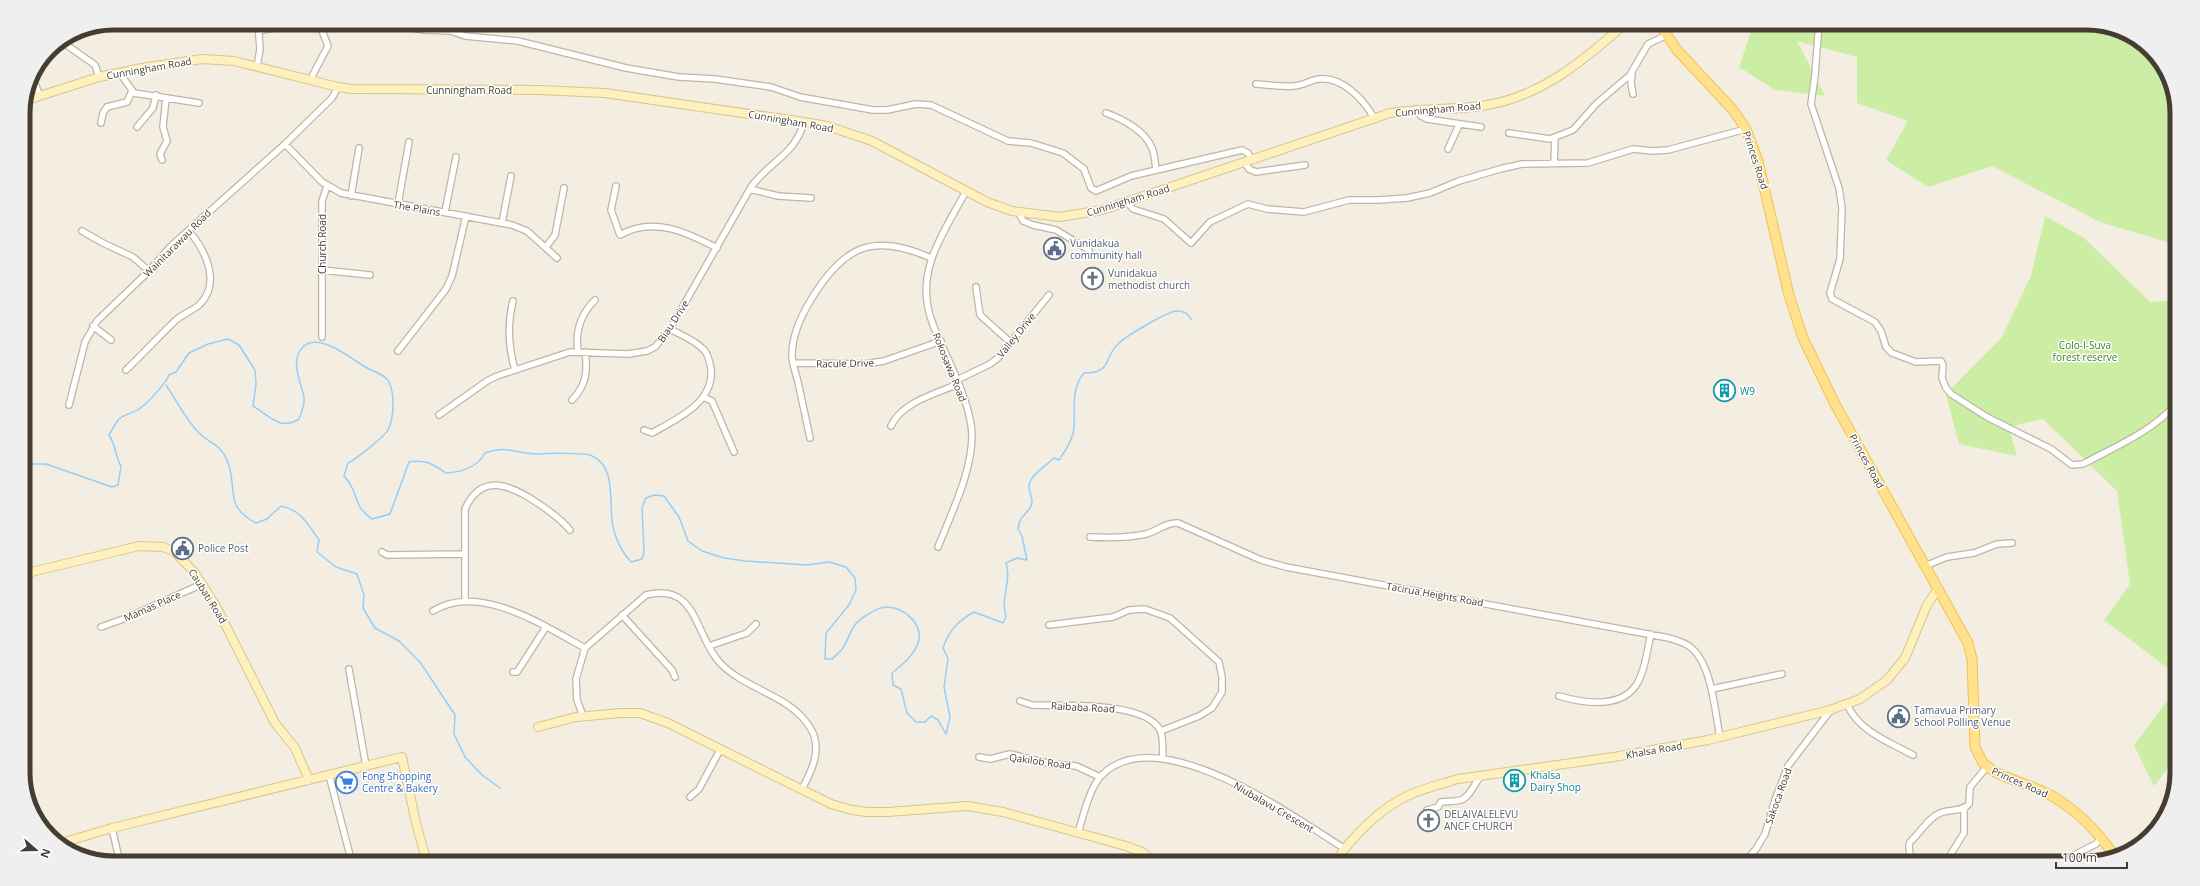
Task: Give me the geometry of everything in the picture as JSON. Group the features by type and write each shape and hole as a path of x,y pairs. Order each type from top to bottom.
{"main road":[{"name":"Cunningham Road","path":"32,99 119,72 206,59 234,61 338,87 361,89 540,90 605,93 827,126 872,141 1000,208 1019,213 1043,216 1070,216 1102,210 1374,118 1416,110 1480,106 1521,96 1545,86 1570,69 1617,30"},
{"name":"Princes Road","path":"1664,30 1690,65 1733,110 1746,129 1758,161 1789,295 1803,338 1835,404 1971,651 1975,747 1979,758 1987,767 2001,775 2052,796 2085,822 2101,837 2112,852"},
{"name":"Caubati Road","path":"30,572 139,546 153,546 175,552 185,561 202,584 220,613 275,723 294,748 309,780"},
{"name":"Khalsa Road","path":"1340,856 1357,835 1380,814 1407,796 1458,779 1614,757 1720,738 1830,710 1860,699 1879,686 1898,667 1914,640 1927,605 1938,589"},
{"path":"538,727 583,716 640,713 668,723 831,804 867,812 967,806 1003,812 1126,846 1142,852 1147,856"},
{"path":"66,841 112,828 402,757 416,823 425,856"}],"street":[{"path":"257,67 260,50 259,31 264,30"},
{"path":"310,80 328,46 322,30"},
{"path":"424,30 451,31 465,36 518,41 626,68 679,77 715,79 771,87 800,97 873,110 887,110 916,104 931,105 1008,141 1031,143 1063,153 1084,169 1091,188 1095,191 1119,180 1242,150 1248,153 1249,169 1256,172 1304,165"},
{"path":"1819,30 1816,68 1811,104 1839,188 1842,208 1842,237 1837,273 1830,293 1832,300 1875,322 1882,331 1886,347 1892,353 1916,362 1941,361 1943,365 1941,375 1943,382 1951,394 1987,417 2051,449 2072,464 2083,464 2144,432 2162,419 2170,410"},
{"path":"1509,133 1546,139 1555,138 1577,128 1596,104 1622,84 1633,72 1648,44 1667,35"},
{"path":"66,44 95,65 99,77"},
{"path":"119,72 132,91 199,103"},
{"path":"1633,72 1631,83 1633,94"},
{"path":"1256,84 1295,86 1318,79 1332,80 1341,84 1359,98 1374,118"},
{"path":"35,84 40,96"},
{"name":"Wainitarawau Road","path":"69,405 85,342 93,326 149,271 171,246 285,144 332,98 338,87"},
{"path":"101,123 103,113 108,107 127,102 132,91"},
{"path":"137,127 153,108 156,96"},
{"path":"162,160 160,154 167,141 163,127 166,98"},
{"path":"1416,110 1424,118 1459,125 1481,127"},
{"path":"1106,113 1129,124 1148,140 1153,151 1156,170"},
{"name":"Biau Drive","path":"439,415 487,380 556,356 578,351 628,354 647,352 655,347 670,329 750,190 761,174 793,147 799,138 804,122"},
{"path":"1448,149 1459,125"},
{"path":"1126,202 1133,209 1164,219 1192,243 1210,222 1246,205 1304,212 1349,200 1407,198 1430,193 1459,181 1522,164 1588,163 1633,149 1668,150 1746,129"},
{"path":"1554,163 1555,138"},
{"path":"398,204 409,142"},
{"name":"The Plains","path":"285,144 327,186 351,196 502,223 527,231 557,258"},
{"path":"351,196 359,148"},
{"path":"445,212 456,157"},
{"path":"502,223 511,176"},
{"name":"Church Road","path":"322,337 322,201 327,186"},
{"path":"616,186 611,210 620,236 632,228 643,226 660,227 687,233 717,248"},
{"path":"546,247 555,235 564,188"},
{"path":"750,190 778,196 811,198"},
{"name":"Rokosawa Road","path":"938,547 967,471 972,433 958,382 929,312 925,295 926,274 931,258 966,191"},
{"path":"1019,213 1021,219 1025,222 1056,230 1089,250"},
{"path":"398,351 426,317 446,288 452,276 466,216"},
{"path":"82,231 133,257 149,271"},
{"path":"126,370 176,320 198,305 206,294 210,273 206,257 201,245 188,231"},
{"path":"810,438 794,363 794,339 805,310 824,278 846,256 854,251 871,247 890,244 907,247 931,258"},
{"path":"322,270 370,275"},
{"path":"976,288 980,315 1010,342"},
{"name":"Valley Drive","path":"891,426 895,418 912,404 958,382 998,358 1048,295"},
{"path":"578,351 576,340 582,318 595,300"},
{"path":"513,301 509,319 508,334 509,350 515,370"},
{"path":"93,326 111,340"},
{"path":"644,430 652,432 677,419 703,397 709,388 711,376 710,362 705,351 694,342 670,329"},
{"name":"Racule Drive","path":"794,363 864,364 884,361 941,341"},
{"path":"572,400 582,387 586,378 588,367 585,352"},
{"path":"703,397 712,401 734,452"},
{"path":"465,601 465,509 470,498 480,489 490,486 507,486 520,491 562,521 570,530"},
{"name":"Tacirua Heights Road","path":"1090,537 1115,538 1147,534 1172,522 1178,523 1261,560 1286,567 1651,634 1689,646 1707,673 1712,689 1720,738"},
{"path":"1925,566 1947,557 1974,553 1997,544 2012,543"},
{"path":"382,552 387,555 465,554"},
{"name":"Mamas Place","path":"101,627 129,617 202,584"},
{"path":"583,716 577,700 576,679 585,648 646,595 658,592 674,594 686,603 720,663 732,674 788,704 804,720 813,733 815,748 814,763 802,789"},
{"path":"433,611 441,606 465,601 497,605 585,648"},
{"path":"1049,625 1113,617 1129,610 1145,609 1170,618 1219,662 1222,677 1222,692 1212,708 1161,731 1162,758"},
{"path":"622,615 672,670 675,677"},
{"path":"709,646 747,632 756,624"},
{"path":"513,672 517,672 546,628"},
{"path":"1559,696 1586,702 1606,702 1620,698 1638,683 1651,634"},
{"path":"349,669 366,766"},
{"path":"1712,689 1782,674"},
{"name":"Raibaba Road","path":"1020,701 1032,705 1110,707 1129,711 1152,721 1161,731"},
{"path":"1847,704 1851,715 1872,733 1913,755"},
{"name":"Sakoca Road","path":"1750,856 1765,834 1776,795 1788,766 1830,710"},
{"path":"690,797 699,789 720,750"},
{"name":"Qakilob Road","path":"979,757 990,759 1010,754 1051,764 1076,766 1100,777"},
{"name":"Niubalavu Crescent","path":"1078,833 1088,801 1100,777 1121,762 1141,758 1162,758 1190,764 1260,796 1346,849"},
{"path":"1910,856 1910,842 1935,816 1945,812 1964,809 1969,804 1971,799 1970,787 1972,782 1981,775 1987,767"},
{"path":"330,775 350,856"},
{"path":"1427,810 1438,806 1441,802 1462,800 1468,794 1474,783 1482,775"},
{"path":"1950,856 1964,833 1964,809"},
{"path":"112,828 118,856"},
{"path":"2072,856 2096,844 2101,837"}],"green space":[{"path":"1752,30 2087,30 2119,36 2138,47 2153,62 2164,81 2167,91 2170,107 2170,243 2100,222 1992,166 1928,187 1886,160 1908,121 1857,103 1857,57 1797,41 1825,96 1775,90 1739,67"},
{"name":"Colo-I-Suva forest reserve","path":"2045,216 2084,238 2150,302 2170,301 2170,670 2104,620 2130,584 2117,491 2043,419 2009,427 2017,456 1959,444 1946,394 2002,337 2031,276"},
{"path":"2170,697 2170,765 2154,786 2134,745"}],"waterway":[{"path":"30,464 46,464 112,487 118,485 121,466 109,435 119,419 134,412 147,403 169,375 176,372 189,353 208,344 228,339 239,345 255,370 256,384 253,406 275,421 281,423 292,422 299,419 304,403 296,365 299,352 304,346 319,342 336,349 367,368 382,375 387,379 391,387 393,406 392,419 388,430 370,448 348,463 344,476 349,482 361,509 372,519 390,514 409,462 420,461 429,463 446,473 457,472 473,466 485,453 493,450 507,450 531,454 565,453 590,455 599,460 605,467 610,486 614,532 622,550 631,562 642,559 644,552 642,508 646,498 654,495 664,496 679,517 688,541 702,551 724,558 745,561 807,565 829,562 846,567 855,578 856,590 849,605 826,633 825,659 832,659 843,648 855,625 871,612 886,607 906,613 918,629 918,643 911,656 892,673 893,685 901,689 907,713 916,722 925,722 931,716 938,720 946,734 950,717 944,687 948,658 943,648 951,631 963,619 974,612 1003,623 1006,617 1004,603 1008,576 1006,563 1017,558 1027,560 1022,536 1018,529 1021,520 1030,508 1032,502 1029,489 1030,482 1035,474 1054,458 1059,460 1069,444 1074,431 1074,398 1080,379 1084,373 1093,372 1104,368 1110,354 1118,344 1129,335 1156,319 1177,311 1186,313 1192,320"},
{"path":"166,385 194,428 203,437 218,447 224,454 230,470 235,503 245,516 256,523 267,519 281,506 294,511 303,518 319,540 317,552 336,567 357,574 364,595 363,608 375,628 399,641 420,662 455,715 454,734 465,757 482,775 500,788"}],"place":[{"name":"Vunidakua community hall","path":"1054,249"},
{"name":"Vunidakua methodist church","path":"1092,279"},
{"name":"W9","path":"1725,391"},
{"name":"Police Post","path":"183,548"},
{"name":"Tamavua Primary School Polling Venue","path":"1898,716"},
{"name":"Khalsa Dairy Shop","path":"1515,781"},
{"name":"Fong Shopping Centre & Bakery","path":"347,782"},
{"name":"DELAIVALELEVU ANCF CHURCH","path":"1429,820"}]}
